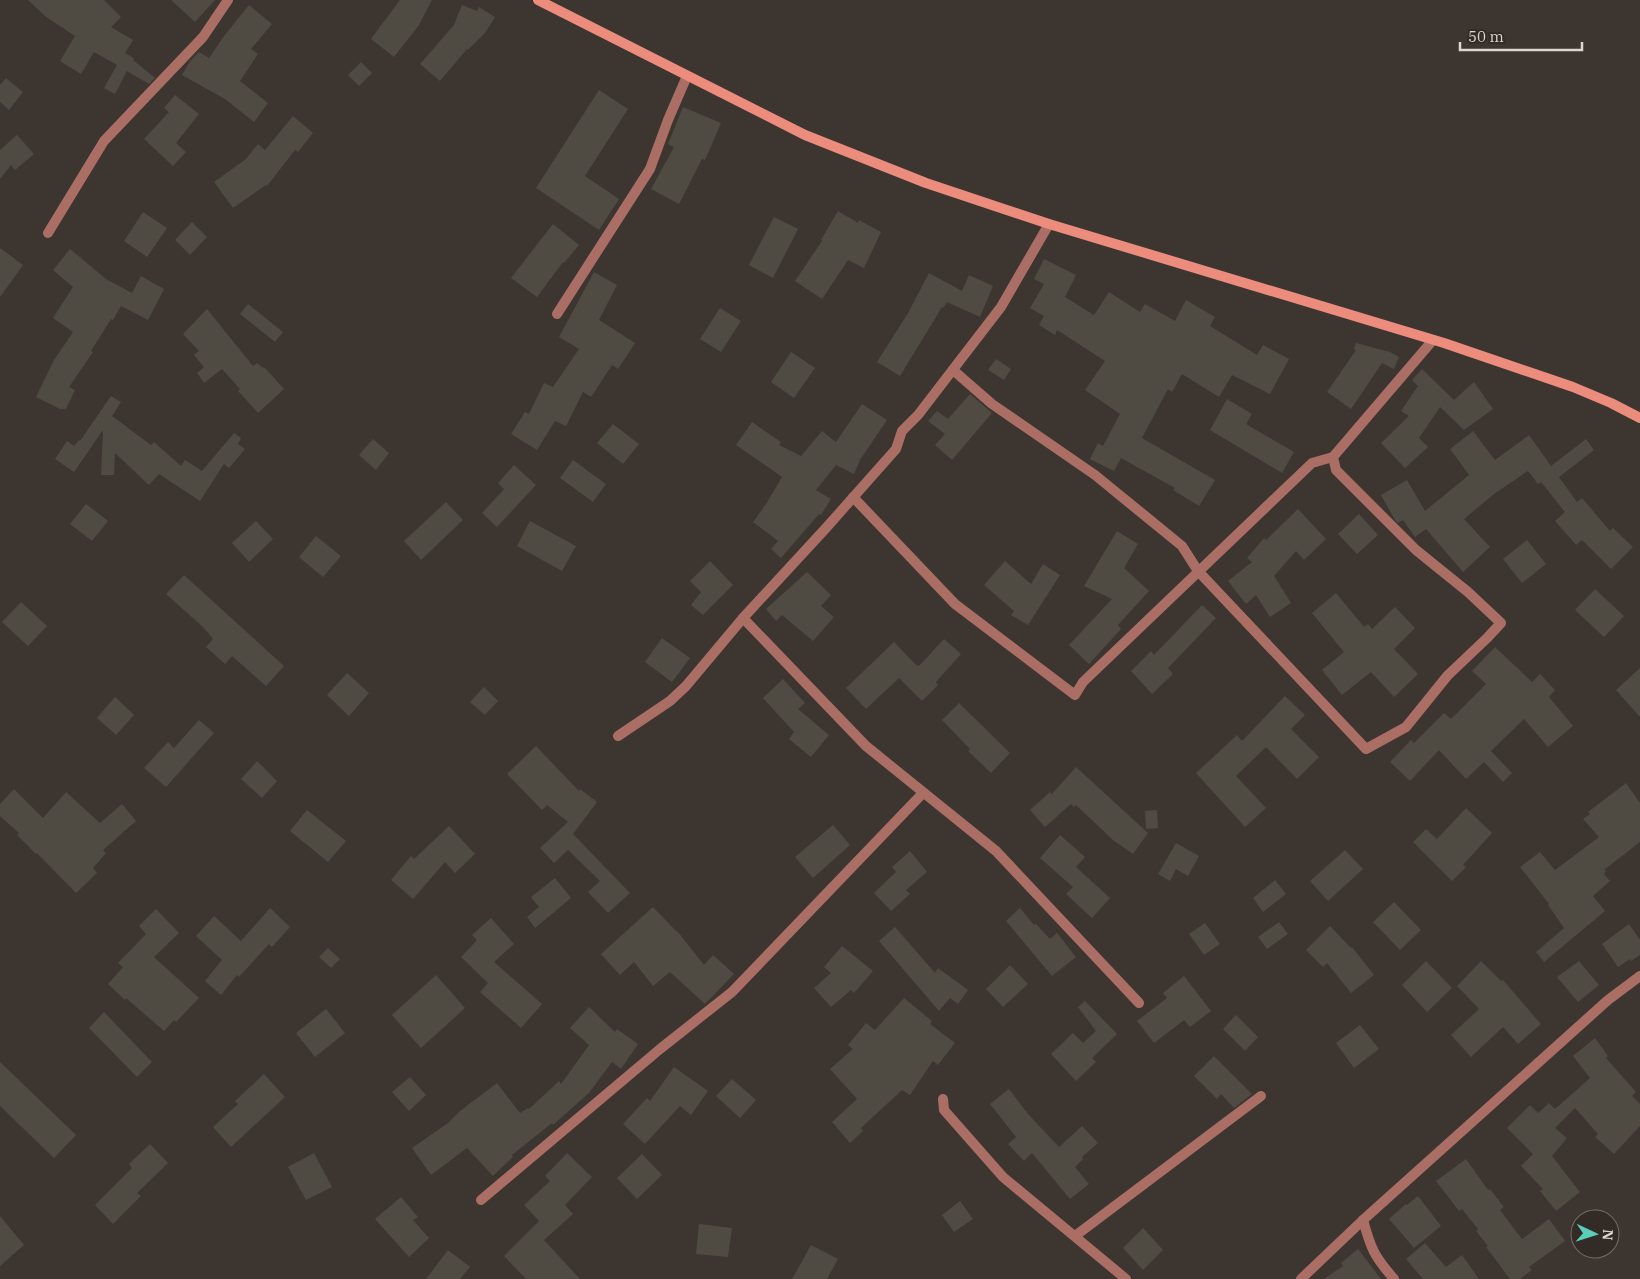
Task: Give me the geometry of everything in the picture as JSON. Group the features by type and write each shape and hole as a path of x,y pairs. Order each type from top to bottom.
{"main road":[{"path":"538,0 805,136 863,160 976,201 1433,340 1573,387 1640,418"}],"street":[{"path":"48,233 104,141 203,37 228,0"},
{"path":"557,314 650,169 668,120 688,76"},
{"path":"618,736 670,701 686,686 742,618 896,448 902,431 918,415 1001,307 1049,224"},
{"path":"853,497 955,604 1075,695 1083,682 1312,463 1333,457 1433,340"},
{"path":"953,370 992,404 1095,476 1182,546 1198,571 1366,749 1406,727 1448,675 1501,623 1468,592 1410,544 1336,470 1333,457"},
{"path":"742,618 866,746 996,851 1139,1003"},
{"path":"481,1200 660,1049 732,992 923,793"},
{"path":"1301,1279 1363,1220 1608,1000 1640,976"},
{"path":"1075,1236 1261,1096"},
{"path":"943,1099 944,1110 1003,1177 1126,1279"},
{"path":"1363,1220 1370,1247 1377,1260 1394,1279"}],"building":[{"path":"28,0 104,0 121,17 111,27 133,40 125,53 134,58 133,60 155,78 149,84 127,71 115,94 104,88 117,65 94,52 81,74 60,61 75,36 45,16"},
{"path":"171,0 215,0 195,22"},
{"path":"400,0 432,0 419,25 394,57 371,39"},
{"path":"249,5 272,24 251,49 258,54 240,81 268,103 254,122 225,99 182,75 190,61 199,52 209,58"},
{"path":"462,5 477,11 479,7 495,17 485,33 467,49 440,81 420,64 454,25"},
{"path":"361,62 372,73 359,86 348,75"},
{"path":"6,78 23,92 9,110 0,102 0,85"},
{"path":"599,90 628,109 585,176 619,199 599,230 536,188"},
{"path":"175,95 199,114 176,143 186,152 173,166 144,139 169,112 164,108"},
{"path":"683,107 721,123 705,160 702,159 679,204 651,189 674,147 668,144"},
{"path":"293,116 313,133 298,152 295,150 267,186 233,208 214,182 246,159 258,144 265,150"},
{"path":"17,135 34,154 15,170 11,165 0,179 0,150"},
{"path":"838,211 858,223 859,220 881,232 864,268 848,260 822,299 795,281 822,241"},
{"path":"143,212 167,228 147,257 124,241"},
{"path":"774,217 798,229 773,278 749,265"},
{"path":"192,222 207,237 190,255 175,240"},
{"path":"553,224 579,245 563,262 537,297 511,278"},
{"path":"0,248 23,265 0,297"},
{"path":"70,249 106,279 132,293 141,276 164,289 148,320 121,306 69,387 75,390 66,409 60,409 36,397 54,360 73,332 53,318 73,287 53,270"},
{"path":"1044,259 1076,275 1065,297 1094,315 1109,292 1140,312 1145,304 1175,321 1186,300 1215,317 1210,326 1257,355 1263,345 1289,359 1270,394 1232,375 1219,397 1182,374 1172,392 1168,389 1142,438 1215,480 1199,506 1173,490 1175,488 1121,458 1114,471 1090,459 1098,443 1103,446 1120,414 1085,390 1105,361 1057,330 1055,335 1039,325 1044,316 1030,308 1044,284 1034,279"},
{"path":"594,272 617,285 599,320 635,343 618,369 612,365 591,397 583,392 566,426 555,421 537,450 511,434 525,412 529,414 544,383 553,387 579,349 559,337"},
{"path":"929,273 962,291 969,275 993,286 980,317 947,302 942,307 900,376 877,362 908,313"},
{"path":"248,304 283,332 275,342 240,314"},
{"path":"720,308 741,321 721,352 700,339"},
{"path":"207,309 253,366 257,363 264,367 284,389 258,413 238,391 240,389 222,369 204,383 197,373 204,367 194,355 199,351 183,334"},
{"path":"1356,343 1390,352 1399,357 1394,369 1382,363 1351,409 1327,392 1356,350 1354,349"},
{"path":"791,352 815,368 794,398 771,382"},
{"path":"996,359 1011,369 1004,380 988,370"},
{"path":"1422,369 1454,400 1474,382 1493,409 1464,430 1440,407 1419,438 1428,447 1405,468 1381,443 1409,416 1401,411 1418,386 1412,380"},
{"path":"970,394 992,413 952,460 935,445 945,434 928,421 937,411 948,419"},
{"path":"111,396 121,402 112,416 151,445 154,442 181,466 185,460 202,471 234,433 241,438 238,444 245,449 229,468 224,464 200,501 159,474 149,485 115,453 114,475 101,475 103,430 74,472 55,459 67,441 74,446 80,441"},
{"path":"1227,399 1252,414 1246,424 1294,452 1282,473 1210,430"},
{"path":"862,404 887,420 860,460 854,474 836,465 816,490 831,499 821,515 819,514 781,558 771,549 778,541 753,522 782,477 736,445 752,422 781,442 779,445 801,456 822,431 836,442"},
{"path":"613,424 639,444 623,464 597,443"},
{"path":"1473,431 1495,460 1529,435 1551,466 1586,439 1594,450 1559,477 1577,502 1582,498 1610,531 1613,528 1633,547 1611,569 1582,540 1576,545 1555,521 1565,512 1541,482 1538,484 1528,471 1494,494 1464,519 1490,547 1463,572 1426,529 1415,537 1403,520 1398,523 1381,495 1407,480 1425,511 1469,475 1450,449"},
{"path":"373,439 389,453 376,470 359,455"},
{"path":"573,460 606,484 593,502 560,478"},
{"path":"514,465 536,485 497,527 482,513 504,489 498,483"},
{"path":"446,502 463,520 421,560 404,541"},
{"path":"86,504 108,521 92,541 70,524"},
{"path":"1298,509 1326,539 1304,560 1296,551 1274,576 1291,603 1270,617 1256,595 1246,604 1228,581 1252,562 1247,558 1264,538 1266,540"},
{"path":"1359,514 1378,535 1357,554 1338,534"},
{"path":"256,521 273,539 249,562 232,543"},
{"path":"530,521 576,546 562,571 517,546"},
{"path":"1117,531 1138,544 1124,568 1149,591 1118,625 1121,629 1089,664 1069,645 1112,599 1084,586"},
{"path":"316,536 341,556 323,577 299,557"},
{"path":"1527,540 1546,564 1522,583 1503,559"},
{"path":"710,561 733,585 703,615 691,605 701,592 690,581"},
{"path":"1005,561 1031,584 1043,564 1060,575 1028,625 1011,615 1014,611 984,585"},
{"path":"807,572 831,595 821,606 834,617 813,641 782,615 776,621 766,609"},
{"path":"184,575 284,666 266,686 232,656 225,664 206,647 213,639 203,627 166,594"},
{"path":"1595,589 1624,616 1604,637 1575,610"},
{"path":"1336,593 1364,627 1368,624 1372,629 1395,607 1415,628 1394,649 1418,674 1394,697 1371,672 1342,695 1322,670 1344,652 1312,613"},
{"path":"21,602 47,626 28,646 2,622"},
{"path":"1202,605 1216,618 1168,668 1173,674 1152,694 1131,671 1151,651 1154,655"},
{"path":"662,638 690,658 672,682 645,662"},
{"path":"944,639 961,654 936,682 938,685 922,701 899,678 866,709 846,688 894,642 919,666"},
{"path":"1495,647 1532,682 1540,674 1555,690 1549,697 1573,726 1548,747 1524,719 1491,751 1512,773 1503,782 1484,762 1466,779 1439,750 1410,781 1390,762 1411,740 1414,743 1444,713 1451,719 1486,684 1472,671"},
{"path":"1640,668 1640,717 1616,690"},
{"path":"347,673 369,693 349,716 327,695"},
{"path":"783,679 805,703 798,709 829,735 811,757 789,739 794,732 763,698"},
{"path":"484,687 498,701 485,715 470,702"},
{"path":"1285,696 1305,715 1291,729 1319,757 1297,779 1266,747 1236,776 1266,808 1245,827 1196,773 1237,735 1242,741"},
{"path":"115,697 134,715 116,735 97,718"},
{"path":"959,703 1010,753 991,773 968,751 970,749 942,720"},
{"path":"199,720 214,733 166,787 144,768 168,742 174,748"},
{"path":"536,746 579,791 580,789 597,802 573,834 630,893 608,913 588,892 600,881 568,850 554,863 540,848 568,822 547,805 542,810 507,774"},
{"path":"257,761 277,781 262,798 241,779"},
{"path":"1076,767 1148,833 1133,854 1113,840 1076,805 1074,807 1071,804 1045,827 1030,810 1050,792 1052,794"},
{"path":"1626,783 1640,803 1640,842 1604,870 1606,871 1604,874 1610,881 1593,896 1605,911 1544,962 1536,952 1564,928 1549,904 1520,867 1540,852 1555,870 1599,837 1583,819 1590,814 1588,812"},
{"path":"14,789 43,818 66,792 100,823 122,804 136,821 103,850 106,853 93,868 97,873 76,893 17,835 19,833 0,816 0,804"},
{"path":"1466,808 1492,833 1463,865 1466,867 1452,881 1413,842 1426,829 1437,839"},
{"path":"307,810 346,841 328,862 290,831"},
{"path":"1157,810 1158,828 1146,829 1145,811"},
{"path":"833,825 850,845 813,878 795,857"},
{"path":"449,826 475,854 455,873 445,862 413,899 391,880 411,856 414,859"},
{"path":"1060,835 1085,857 1076,867 1110,898 1092,918 1066,894 1073,887 1040,858"},
{"path":"1176,843 1199,856 1188,876 1176,869 1170,881 1158,874"},
{"path":"1345,850 1363,869 1328,901 1310,881"},
{"path":"910,851 927,872 906,890 910,894 891,911 874,893 896,872 892,867"},
{"path":"555,878 571,898 535,928 527,917 539,907 531,897"},
{"path":"1275,880 1286,894 1263,912 1253,898"},
{"path":"1394,902 1421,930 1400,950 1373,922"},
{"path":"653,907 678,932 704,965 713,955 734,974 705,1004 670,972 653,986 634,962 620,975 601,954"},
{"path":"270,908 290,927 272,947 269,944 239,977 237,975 221,995 205,981 222,960 196,936 214,916 241,941"},
{"path":"1020,908 1034,925 1036,924 1050,939 1057,933 1076,957 1052,976 1006,921"},
{"path":"156,909 179,933 154,957 199,998 176,1022 174,1020 164,1031 108,984 123,967 118,963 146,934 139,926"},
{"path":"491,918 514,944 494,962 542,1004 521,1028 480,992 488,983 461,957 477,940 472,935"},
{"path":"1279,922 1288,934 1267,949 1258,937"},
{"path":"1205,923 1220,944 1204,955 1189,934"},
{"path":"1629,924 1640,940 1640,955 1618,967 1602,944"},
{"path":"1330,926 1352,947 1374,975 1351,993 1327,963 1323,967 1306,950"},
{"path":"895,927 935,973 938,968 968,990 958,1004 950,998 939,1011 879,941"},
{"path":"842,946 873,971 854,993 851,990 831,1007 814,988 831,973 824,967"},
{"path":"328,948 340,959 331,968 319,957"},
{"path":"1426,961 1452,988 1427,1012 1402,985"},
{"path":"1481,961 1501,981 1503,980 1541,1024 1518,1044 1503,1027 1471,1057 1451,1035 1479,1009 1457,986"},
{"path":"1579,961 1599,985 1578,1002 1557,977"},
{"path":"1010,965 1028,984 1003,1007 986,989"},
{"path":"436,975 465,1008 421,1048 392,1015"},
{"path":"1184,976 1211,1011 1190,1027 1184,1020 1154,1043 1137,1021 1167,998 1163,993"},
{"path":"904,998 932,1021 930,1024 955,1043 938,1065 933,1061 910,1095 902,1090 861,1128 863,1131 850,1143 832,1122 857,1099 830,1069 853,1049 848,1045 866,1023 875,1030"},
{"path":"1085,1001 1117,1034 1092,1058 1096,1062 1076,1081 1051,1054 1073,1033 1083,1043 1096,1031 1078,1007"},
{"path":"589,1007 615,1032 617,1029 638,1044 621,1069 612,1062 589,1093 553,1125 552,1123 512,1155 513,1157 493,1176 467,1148 431,1175 412,1148 448,1123 460,1111 497,1083 520,1113 529,1109 559,1081 561,1084 589,1045 570,1028"},
{"path":"326,1009 345,1033 315,1057 296,1033"},
{"path":"104,1012 152,1062 137,1077 89,1028"},
{"path":"1236,1015 1258,1037 1245,1051 1223,1029"},
{"path":"1360,1025 1379,1049 1354,1068 1336,1043"},
{"path":"1595,1038 1608,1056 1606,1058 1636,1092 1632,1096 1640,1104 1640,1126 1614,1154 1595,1137 1598,1134 1575,1108 1555,1128 1567,1138 1552,1156 1580,1192 1556,1211 1540,1191 1543,1189 1521,1166 1533,1154 1507,1128 1530,1105 1538,1113 1549,1103 1555,1109 1590,1078 1573,1056"},
{"path":"1214,1056 1252,1094 1234,1108 1221,1094 1217,1099 1194,1076"},
{"path":"0,1062 76,1135 54,1158 0,1106"},
{"path":"674,1067 708,1091 691,1115 680,1106 645,1144 623,1124 647,1098 650,1101"},
{"path":"264,1074 285,1097 231,1147 213,1127 238,1104 235,1101"},
{"path":"410,1077 426,1095 409,1111 392,1092"},
{"path":"732,1079 756,1100 740,1118 716,1096"},
{"path":"1009,1089 1028,1114 1059,1147 1082,1126 1098,1143 1082,1157 1083,1159 1075,1167 1089,1184 1070,1199 1032,1153 1024,1161 1008,1144 1016,1137 990,1104"},
{"path":"150,1144 168,1163 137,1193 141,1196 113,1224 95,1205 132,1168 129,1164"},
{"path":"314,1153 332,1187 306,1200 288,1167"},
{"path":"567,1153 592,1177 565,1205 573,1214 544,1240 580,1279 526,1279 504,1256 539,1221 524,1205 550,1181 545,1176"},
{"path":"642,1154 662,1175 637,1199 617,1178"},
{"path":"1466,1159 1488,1190 1490,1189 1504,1207 1500,1210 1522,1239 1549,1219 1565,1241 1529,1267 1532,1270 1520,1279 1510,1279 1486,1247 1488,1246 1476,1231 1478,1229 1462,1209 1459,1211 1436,1181"},
{"path":"1418,1196 1441,1226 1414,1248 1389,1219"},
{"path":"401,1197 418,1217 413,1220 429,1238 409,1257 375,1219"},
{"path":"960,1201 973,1219 954,1232 942,1215"},
{"path":"0,1216 24,1245 0,1266"},
{"path":"699,1224 732,1228 728,1257 696,1254"},
{"path":"1143,1228 1163,1250 1143,1270 1123,1248"},
{"path":"1425,1243 1446,1267 1462,1255 1479,1279 1423,1279 1406,1259"},
{"path":"811,1245 838,1259 827,1279 792,1279"},
{"path":"1358,1249 1381,1279 1324,1279 1343,1266 1341,1263"},
{"path":"448,1250 470,1267 460,1279 426,1279"}]}
